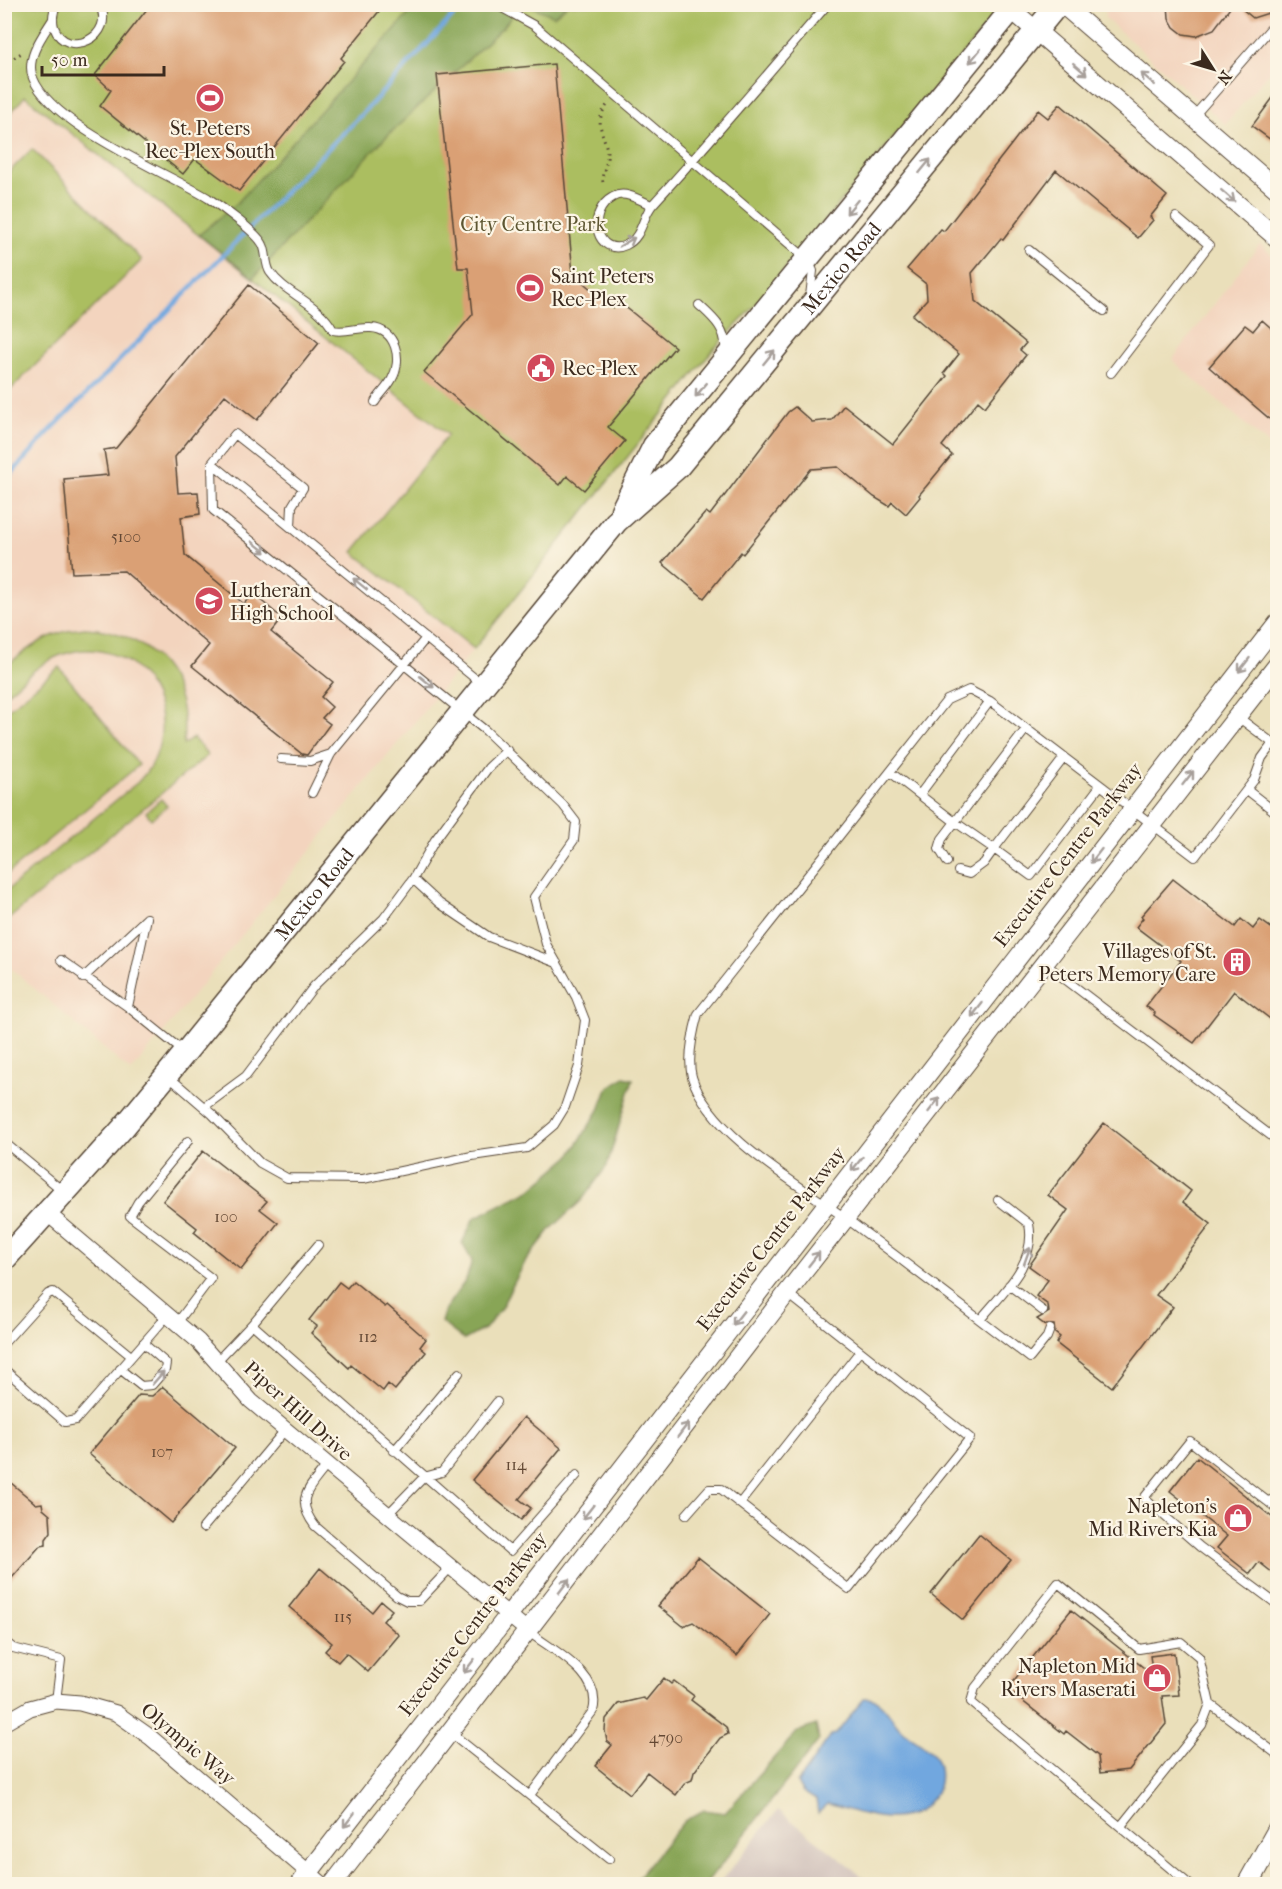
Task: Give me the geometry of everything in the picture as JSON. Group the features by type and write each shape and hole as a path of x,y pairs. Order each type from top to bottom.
{"main road":[{"name":"Mexico Road","path":"4,1260 167,1075 616,522 678,467 1060,4"},
{"name":"Mexico Road","path":"616,522 654,446 724,364 1011,6"},
{"path":"1248,1884 1278,1830"}],"street":[{"path":"1060,4 1278,190"},
{"path":"1011,6 1036,31 1278,239"},
{"name":"Executive Centre Parkway","path":"310,1881 510,1614 1278,621"},
{"path":"333,1884 529,1632 787,1293 1278,664"},
{"name":"Piper Hill Drive","path":"47,1213 173,1319 251,1401 529,1632"},
{"name":"Olympic Way","path":"4,1723 30,1708 56,1701 80,1702 116,1713 150,1737 310,1881"}],"lane":[{"path":"57,4 53,19 31,61 32,77 44,95 105,142 139,163 208,198 260,239 270,272 327,319 333,330 372,327 390,336 397,348 396,368 393,378 375,402"},
{"path":"53,19 56,32 62,38 69,42 85,43 99,33 102,25 103,17 99,4"},
{"path":"495,4 535,26 808,260 813,271 808,309"},
{"path":"651,205 634,196 618,194 604,201 597,212 595,226 600,237 609,245 619,247 628,244 637,236 651,205 694,160 828,4"},
{"path":"1193,117 1278,20"},
{"path":"1111,373 1209,245 1176,217"},
{"path":"1029,250 1104,311"},
{"path":"699,305 718,324 726,339 724,364"},
{"path":"167,1075 204,1107 260,1163 287,1178 363,1179 472,1156 527,1148 555,1125 565,1107 579,1066 585,1020 576,997 546,944 534,897 574,840 576,822 563,805 507,750 462,711 213,510 212,464 235,434 303,488 292,506 291,527"},
{"path":"212,464 483,685"},
{"path":"312,793 331,754 426,639"},
{"path":"1050,1329 1047,1337 1030,1358 846,1218 743,1145 717,1118 692,1076 692,1035 698,1014 947,700 969,690 990,701 1063,759 1196,857 1247,790 1262,758 1275,745 1237,716"},
{"path":"920,794 990,701"},
{"path":"946,862 939,849 942,839 1026,729"},
{"path":"204,1107 246,1076 314,987 384,918 413,879 435,840 488,768 507,750"},
{"path":"281,759 310,761 331,754"},
{"path":"958,870 969,874 976,870 1063,759"},
{"path":"890,772 1031,876 1100,786"},
{"path":"1247,790 1278,814"},
{"path":"413,879 439,903 489,937 557,963"},
{"path":"83,978 147,918 128,1007"},
{"path":"61,960 83,978 128,1007 185,1053"},
{"path":"1044,964 1278,1142"},
{"path":"4,1369 65,1422 70,1423 76,1420 143,1342 173,1319 211,1278 130,1216 138,1202 188,1141"},
{"path":"4,1143 66,1192"},
{"path":"980,1320 1009,1285 1029,1254 1032,1237 1029,1224 998,1200"},
{"path":"216,1362 252,1324 318,1245"},
{"path":"1009,1285 1043,1311"},
{"path":"4,1343 48,1294 53,1292 131,1356"},
{"path":"686,1515 709,1489 721,1489 849,1589 970,1438 787,1293"},
{"path":"252,1324 510,1551 577,1475"},
{"path":"120,1369 141,1386 152,1385 165,1370 166,1363 143,1342"},
{"path":"740,1503 860,1351"},
{"path":"394,1451 459,1373"},
{"path":"387,1515 424,1477 441,1472 497,1401"},
{"path":"203,1528 285,1430"},
{"path":"1278,1510 1190,1441 1144,1498 1200,1547 1278,1605"},
{"path":"327,1465 306,1493 303,1502 308,1517 315,1526 397,1596 407,1601 419,1601 452,1567"},
{"path":"1267,1501 1278,1498"},
{"path":"1121,1826 1202,1725 1210,1704 1199,1657 1181,1642 1139,1649 1058,1583 975,1688 971,1702 1190,1884"},
{"path":"529,1632 579,1670 593,1685 596,1700 592,1711 530,1795"},
{"path":"4,1641 13,1648 61,1660 56,1701"},
{"path":"1210,1704 1278,1755"},
{"path":"451,1733 609,1859"}],"path":[{"path":"603,182 601,175 607,159 598,125 603,109 609,102"}],"shaded area":[{"path":"1106,5 1277,5 1277,64 1225,124 1105,18"},
{"name":"Lutheran High School","path":"24,96 448,435 353,552 474,649 131,1072 12,969 5,975 4,120"},
{"path":"1260,244 1277,259 1277,452 1172,360"},
{"path":"778,1810 872,1884 719,1884"}],"green space":[{"name":"City Centre Park","path":"5,5 1003,5 752,309 713,350 474,649 353,552 448,435 25,96 5,119"},
{"path":"417,5 520,5 504,26 384,139 253,278 199,235 237,203"},
{"path":"528,5 567,5 554,16"},
{"path":"32,149 142,260 5,395 5,176"},
{"path":"85,628 108,631 129,638 147,649 161,663 172,680 180,700 184,721 183,745 193,738 208,755 5,922 5,892 138,782 154,759 161,734 159,709 150,686 135,668 114,655 89,650 61,655 38,667 5,695 5,667 23,652 51,636"},
{"path":"59,667 139,765 5,876 5,712"},
{"path":"161,799 167,806 151,819 146,812"},
{"path":"624,1077 633,1079 607,1166 582,1200 551,1229 525,1262 501,1308 486,1328 464,1340 441,1322 445,1309 466,1280 472,1261 462,1243 474,1218 530,1190 570,1156 599,1110 607,1089"},
{"path":"816,1725 819,1740 706,1884 633,1884 684,1821 704,1810 725,1813 797,1732"}],"water":[{"path":"864,1698 871,1698 881,1704 900,1728 927,1749 937,1761 940,1774 936,1792 926,1805 914,1813 886,1818 828,1804 818,1813 816,1800 803,1792 797,1783 831,1735 836,1734"}],"building":[{"name":"St. Peters Rec-Plex South","path":"151,4 385,4 341,58 344,61 239,191 195,159 183,174 100,106 111,90 95,75"},
{"path":"1168,4 1233,4 1214,29 1196,36 1183,34 1174,27 1169,18"},
{"path":"1236,4 1278,4 1278,10 1253,18"},
{"name":"Saint Peters Rec-Plex","path":"554,64 573,274 613,308 618,301 675,347 608,427 625,441 584,490 567,476 560,485 424,372 473,314 468,268 458,268 437,75"},
{"path":"1278,91 1278,145 1252,126"},
{"path":"1060,104 1167,196 1150,217 1153,220 1138,238 1056,170 1003,240 1001,238 972,273 975,301 1026,343 1020,350 1026,355 985,407 978,401 942,446 952,455 919,495 920,497 906,514 892,502 889,506 874,497 838,467 811,469 743,554 741,552 704,598 662,563 706,512 710,515 788,412 795,407 812,422 832,420 844,405 893,444 947,376 944,373 959,354 912,315 927,299 926,284 907,269 941,229 944,231 1038,110 1048,118"},
{"path":"249,285 319,343 257,420 225,395 175,457 178,493 198,492 200,514 181,517 185,555 244,604 252,593 282,618 271,632 333,682 321,697 332,707 322,718 330,724 307,755 302,754 192,666 209,645 124,571 72,573 64,479 108,475 104,450 116,448"},
{"path":"1262,320 1278,334 1278,426 1209,367 1245,325 1253,331"},
{"name":"Villages of St. Peters Memory Care","path":"1173,879 1235,927 1241,919 1253,929 1260,920 1278,933 1278,1025 1234,991 1194,1043 1154,1015 1155,1013 1146,1006 1181,961 1136,927 1143,918 1141,916"},
{"path":"1104,1123 1191,1191 1183,1202 1211,1224 1156,1295 1173,1307 1112,1387 1056,1343 1060,1337 1055,1333 1054,1325 1045,1325 1037,1319 1049,1312 1048,1305 1036,1296 1048,1280 1029,1266 1068,1210 1048,1195"},
{"path":"203,1151 267,1201 260,1209 278,1223 241,1270 194,1232 197,1228 163,1201"},
{"path":"353,1281 385,1307 387,1305 426,1339 420,1347 426,1352 395,1390 388,1384 383,1391 351,1365 349,1368 311,1333 317,1326 309,1320 339,1282 347,1288"},
{"path":"163,1387 235,1448 171,1523 89,1454 139,1395 152,1396"},
{"path":"524,1417 561,1448 519,1499 531,1508 521,1520 472,1480"},
{"name":"Napleton's Mid Rivers Kia","path":"1197,1457 1278,1522 1278,1577 1259,1562 1250,1574 1217,1548 1227,1536 1170,1491"},
{"path":"4,1477 36,1504 42,1503 43,1509 50,1515 51,1532 46,1539 46,1545 40,1546 4,1587"},
{"path":"979,1534 1011,1560 963,1620 931,1594"},
{"path":"698,1557 770,1614 737,1656 693,1622 683,1626 658,1606"},
{"path":"320,1568 372,1612 381,1601 392,1610 383,1621 399,1635 368,1672 346,1653 338,1662 325,1651 332,1643 289,1607"},
{"path":"1071,1610 1153,1675 1150,1656 1174,1653 1179,1695 1162,1696 1166,1724 1129,1770 1100,1773 1098,1756 1066,1731 1064,1734 1007,1689"},
{"path":"664,1678 671,1684 674,1681 694,1696 691,1700 726,1727 728,1734 720,1738 694,1772 692,1780 685,1783 676,1795 647,1772 630,1794 595,1766 612,1745 607,1741 606,1719 618,1704 643,1698 646,1700"}],"waterway":[{"path":"4,482 46,435 364,112 464,4"}],"place":[{"name":"St. Peters Rec-Plex South","path":"210,98"},
{"name":"Saint Peters Rec-Plex","path":"530,288"},
{"name":"Rec-Plex","path":"541,368"},
{"name":"Lutheran High School","path":"209,601"},
{"name":"Villages of St. Peters Memory Care","path":"1237,962"},
{"name":"Napleton's Mid Rivers Kia","path":"1238,1518"},
{"name":"Napleton Mid Rivers Maserati","path":"1157,1678"}]}
